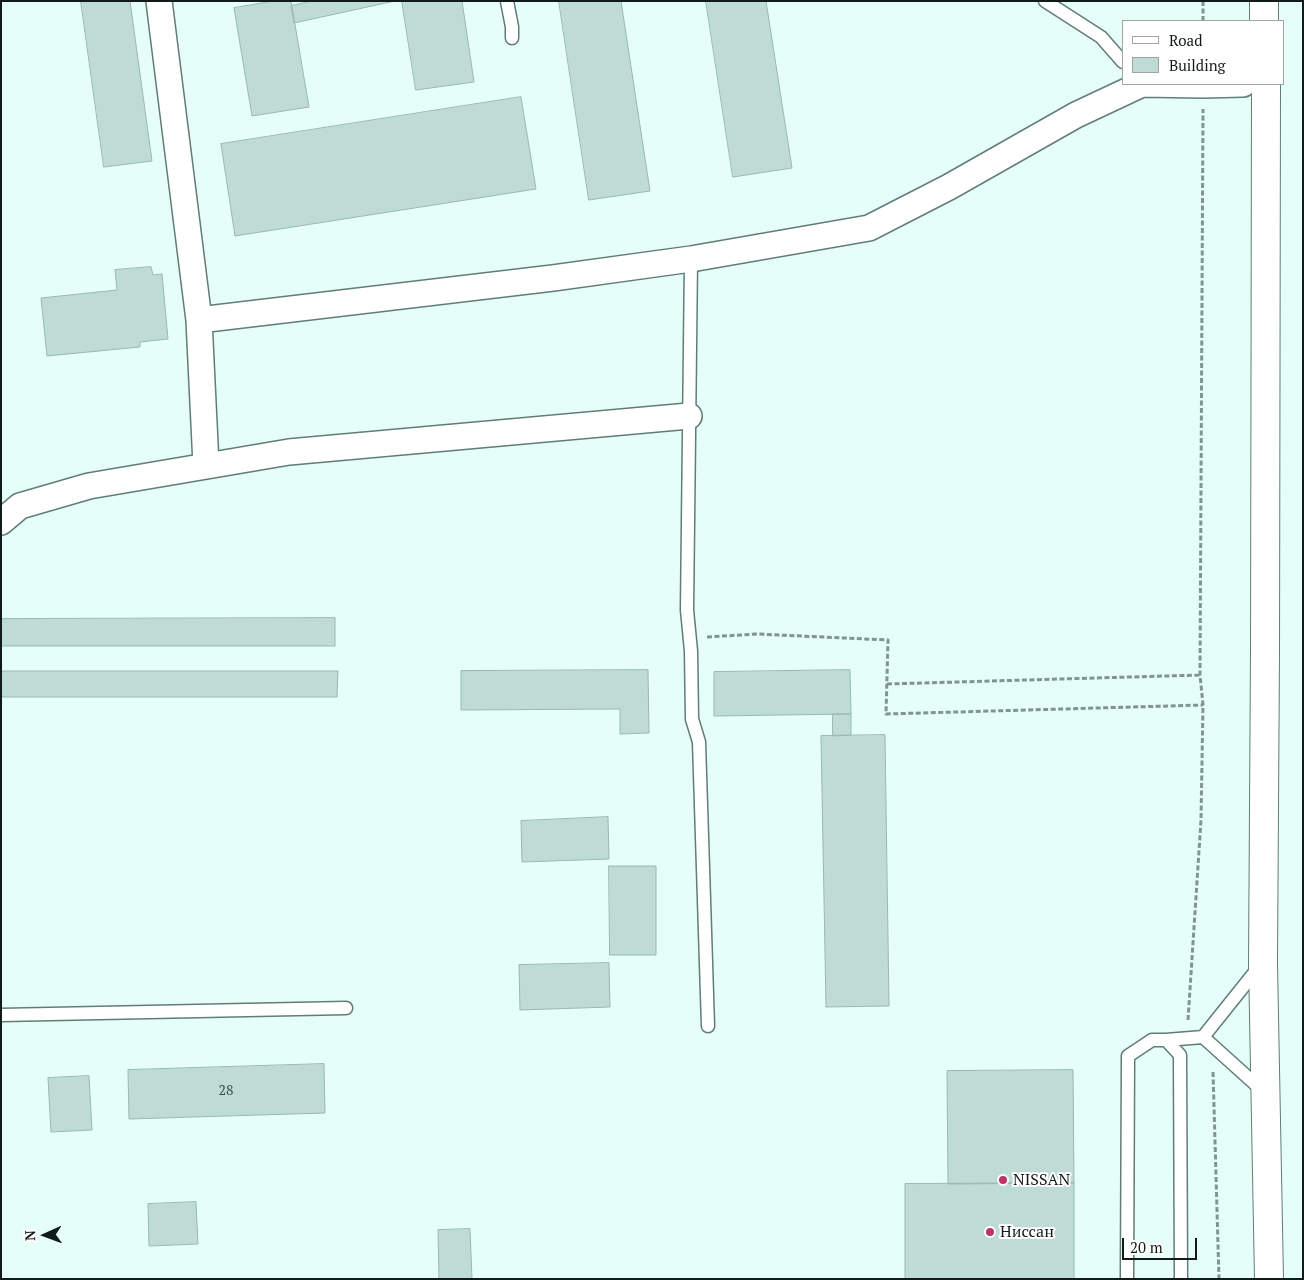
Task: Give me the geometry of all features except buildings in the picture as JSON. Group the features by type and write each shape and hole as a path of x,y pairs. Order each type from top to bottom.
{"main road":[{"path":"1264,1 1264,20"},
{"path":"1266,85 1263,963 1269,1279"}],"street":[{"path":"159,1 199,320 206,465"},
{"path":"199,320 544,279 691,259 869,228 949,187 1076,115 1140,85"},
{"path":"1,522 20,506 89,486 289,452 689,416"}],"lane":[{"path":"507,1 512,38"},
{"path":"1045,1 1101,37 1122,61"},
{"path":"691,259 687,610 690,639 692,719 699,742 708,1026"},
{"path":"1199,1038 1263,963"},
{"path":"1,1015 346,1008"},
{"path":"1127,1279 1128,1056 1152,1040 1199,1038 1266,1093"},
{"path":"1166,1040 1180,1055 1181,1279"}],"path":[{"path":"1203,1 1203,20"},
{"path":"1203,85 1200,675 1203,705 1201,820 1188,1032 1199,1038 1213,1052 1219,1279"},
{"path":"690,639 757,634 888,640 886,714 1203,705"},
{"path":"887,684 1200,675"}],"place":[{"name":"NISSAN","path":"1003,1180"},
{"name":"Ниссан","path":"990,1232"}]}
